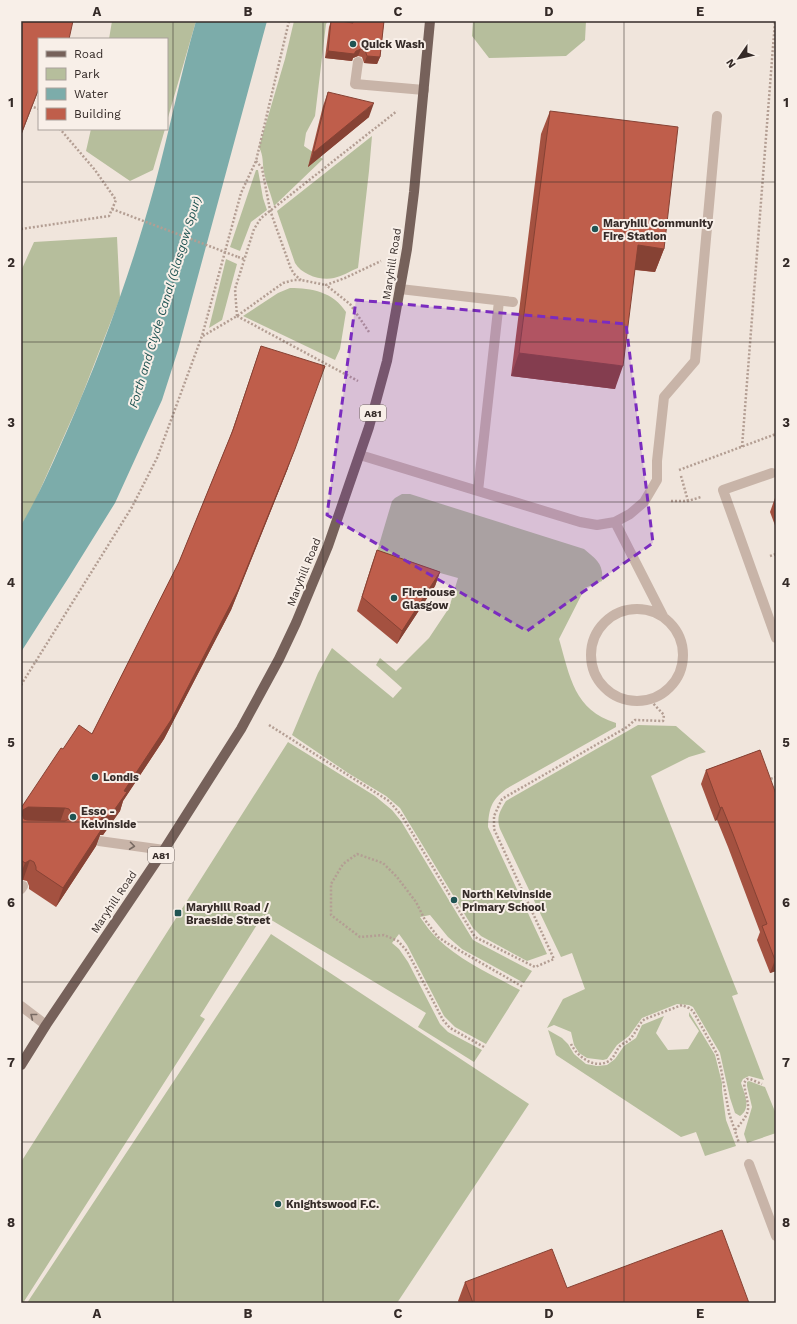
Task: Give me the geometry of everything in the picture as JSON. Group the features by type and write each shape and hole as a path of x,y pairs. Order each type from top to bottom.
{"main road":[{"name":"Maryhill Road","path":"21,1065 164,850 212,776 250,713 279,659 310,591 328,546 360,455 380,392 387,361 407,249 414,192 430,21"}],"street":[{"path":"358,62 355,84 424,90"},
{"path":"360,455 580,522 597,525 615,522 630,514 644,502 657,480 657,461 664,397 695,361 717,116"},
{"path":"400,289 513,302"},
{"path":"478,491 499,301"},
{"path":"772,473 723,490 776,638"},
{"path":"615,522 663,616 673,627 681,640 683,655 681,670 674,683 662,693 649,699 634,701 619,698 606,690 596,678 591,664 591,648 596,633 605,621 618,613 633,609 648,610 663,616"},
{"path":"99,842 164,850"},
{"path":"21,1006 46,1026"},
{"path":"749,1164 776,1236"}],"path":[{"path":"21,685 132,507 157,458 202,336 241,193 256,161 288,21"},
{"path":"742,447 775,21"},
{"path":"237,316 235,289 254,229 261,218 424,90"},
{"path":"27,104 38,110"},
{"path":"21,228 109,216 116,200 95,170 61,130"},
{"path":"256,161 262,168 270,210 291,269 301,280"},
{"path":"112,209 244,259"},
{"path":"326,285 345,278 407,249"},
{"path":"202,336 237,316 283,283 301,280 326,285 350,304 387,361"},
{"path":"237,316 380,392"},
{"path":"657,480 776,434"},
{"path":"680,470 688,501"},
{"path":"644,502 688,501 723,490"},
{"path":"250,713 389,801 402,816 475,937 535,967 554,960 494,829 494,816 502,799 627,727 635,720 663,722 664,715 649,699"},
{"path":"764,782 776,777"},
{"path":"484,1047 450,1028 443,1020 407,951 398,941 384,935 360,937 331,914 331,884 342,864 357,854 383,863 397,877 416,902 425,920 438,937 523,987"},
{"path":"571,1044 576,1054 590,1062 602,1063 609,1061 615,1056 620,1046 630,1040 640,1023 645,1019 682,1005 689,1008 693,1012 717,1054 722,1069 729,1113 740,1146"},
{"path":"735,1130 743,1121 749,1105 744,1083 747,1079 750,1079 762,1084"}],"highlighted area":[{"path":"356,300 626,324 653,543 527,631 327,515"}],"green space":[{"path":"112,21 196,21 168,118 168,38 109,38"},
{"path":"294,21 328,21 326,24 315,116 306,133 304,146 323,159 274,206 265,176 259,147 285,59"},
{"path":"473,21 586,21 585,40 566,56 489,58 472,36"},
{"path":"91,130 165,130 153,170 130,181 86,151"},
{"path":"372,136 358,268 329,279 318,278 307,274 295,263 277,211"},
{"path":"256,170 258,170 263,198 267,210 251,222 240,251 230,247"},
{"path":"117,237 120,298 81,398 32,508 21,525 21,271 34,242"},
{"path":"226,259 237,264 222,320 209,328"},
{"path":"290,288 321,292 335,300 346,312 340,349 335,360 243,316 278,293"},
{"path":"402,494 410,494 584,549 598,562 602,570 602,581 585,588 559,639 571,679 582,701 591,710 616,723 616,727 506,789 494,801 489,815 488,827 547,954 527,961 481,936 473,928 400,808 386,796 348,773 292,735 318,673 332,648 393,698 402,688 376,665 380,658 396,671 429,638 449,608 458,578 376,555 392,501"},
{"path":"638,725 676,726 706,752 689,757 651,776 738,994 732,996 764,1080 749,1076 743,1079 741,1083 746,1100 746,1109 740,1116 735,1113 730,1098 720,1053 693,1007 689,1005 677,1004 642,1018 629,1036 617,1045 607,1059 603,1060 587,1058 579,1053 574,1045 571,1032 554,1025 547,1028 563,999 585,989 572,953 561,957 500,829 498,821 499,814 506,801"},
{"path":"288,742 375,796 392,810 401,821 473,940 532,971 524,983 462,949 448,937 430,915 420,917 435,937 446,947 477,967 520,990 486,1044 455,1027 444,1016 407,945 399,934 392,943 399,949 408,962 440,1024 448,1032 482,1050 474,1062 418,1027 426,1013 263,915 200,1016 205,1019 23,1303 21,1303 21,1162"},
{"name":"Knightswood F.C.","path":"271,934 529,1104 397,1303 27,1303"},
{"path":"689,1012 715,1055 722,1083 726,1120 736,1146 705,1156 696,1132 681,1137 556,1055 548,1030 562,1038 574,1054 586,1064 597,1066 607,1065 615,1059 624,1046 636,1038 642,1025 664,1016 656,1033 668,1050 688,1049 699,1031 689,1016"},
{"path":"749,1081 765,1087 776,1114 776,1133 747,1143 744,1134 752,1107 747,1086 747,1082"}],"water":[{"name":"Forth and Clyde Canal (Glasgow Spur)","path":"196,21 267,21 178,350 162,400 115,503 21,652 21,525 45,480 79,403 125,282 154,188"}],"building":[{"path":"21,21 73,21 69,38 38,38 38,91 21,134"},
{"name":"Quick Wash","path":"331,21 353,23 353,21 384,21 380,57 367,56 365,50 361,49 356,51 354,54 328,51"},
{"path":"328,92 374,103 313,153"},
{"name":"Maryhill Community Fire Station","path":"550,111 678,127 664,249 638,245 623,366 519,353"},
{"path":"261,346 325,366 295,449 238,590 171,720 124,791 127,792 110,816 104,816 101,818 100,824 103,827 63,888 36,870 34,862 30,860 25,863 21,860 21,808 61,748 63,749 79,725 92,734 179,562 233,430","holes":["28,807 69,809 72,814 71,818 65,821 27,820 24,819 22,814 23,810"]},
{"name":"Firehouse Glasgow","path":"377,550 440,572 402,631 362,597"},
{"path":"760,750 776,794 775,960 762,926 767,924 733,834 722,807 720,808 706,770"},
{"path":"722,1230 749,1303 473,1303 465,1282 552,1249 567,1288"}],"place":[{"name":"Quick Wash","path":"353,44"},
{"name":"Maryhill Community Fire Station","path":"595,229"},
{"name":"Firehouse Glasgow","path":"394,598"},
{"name":"Londis","path":"95,777"},
{"name":"Esso - Kelvinside","path":"73,817"},
{"name":"North Kelvinside Primary School","path":"454,900"},
{"name":"Maryhill Road / Braeside Street","path":"178,913"},
{"name":"Knightswood F.C.","path":"278,1204"}]}
